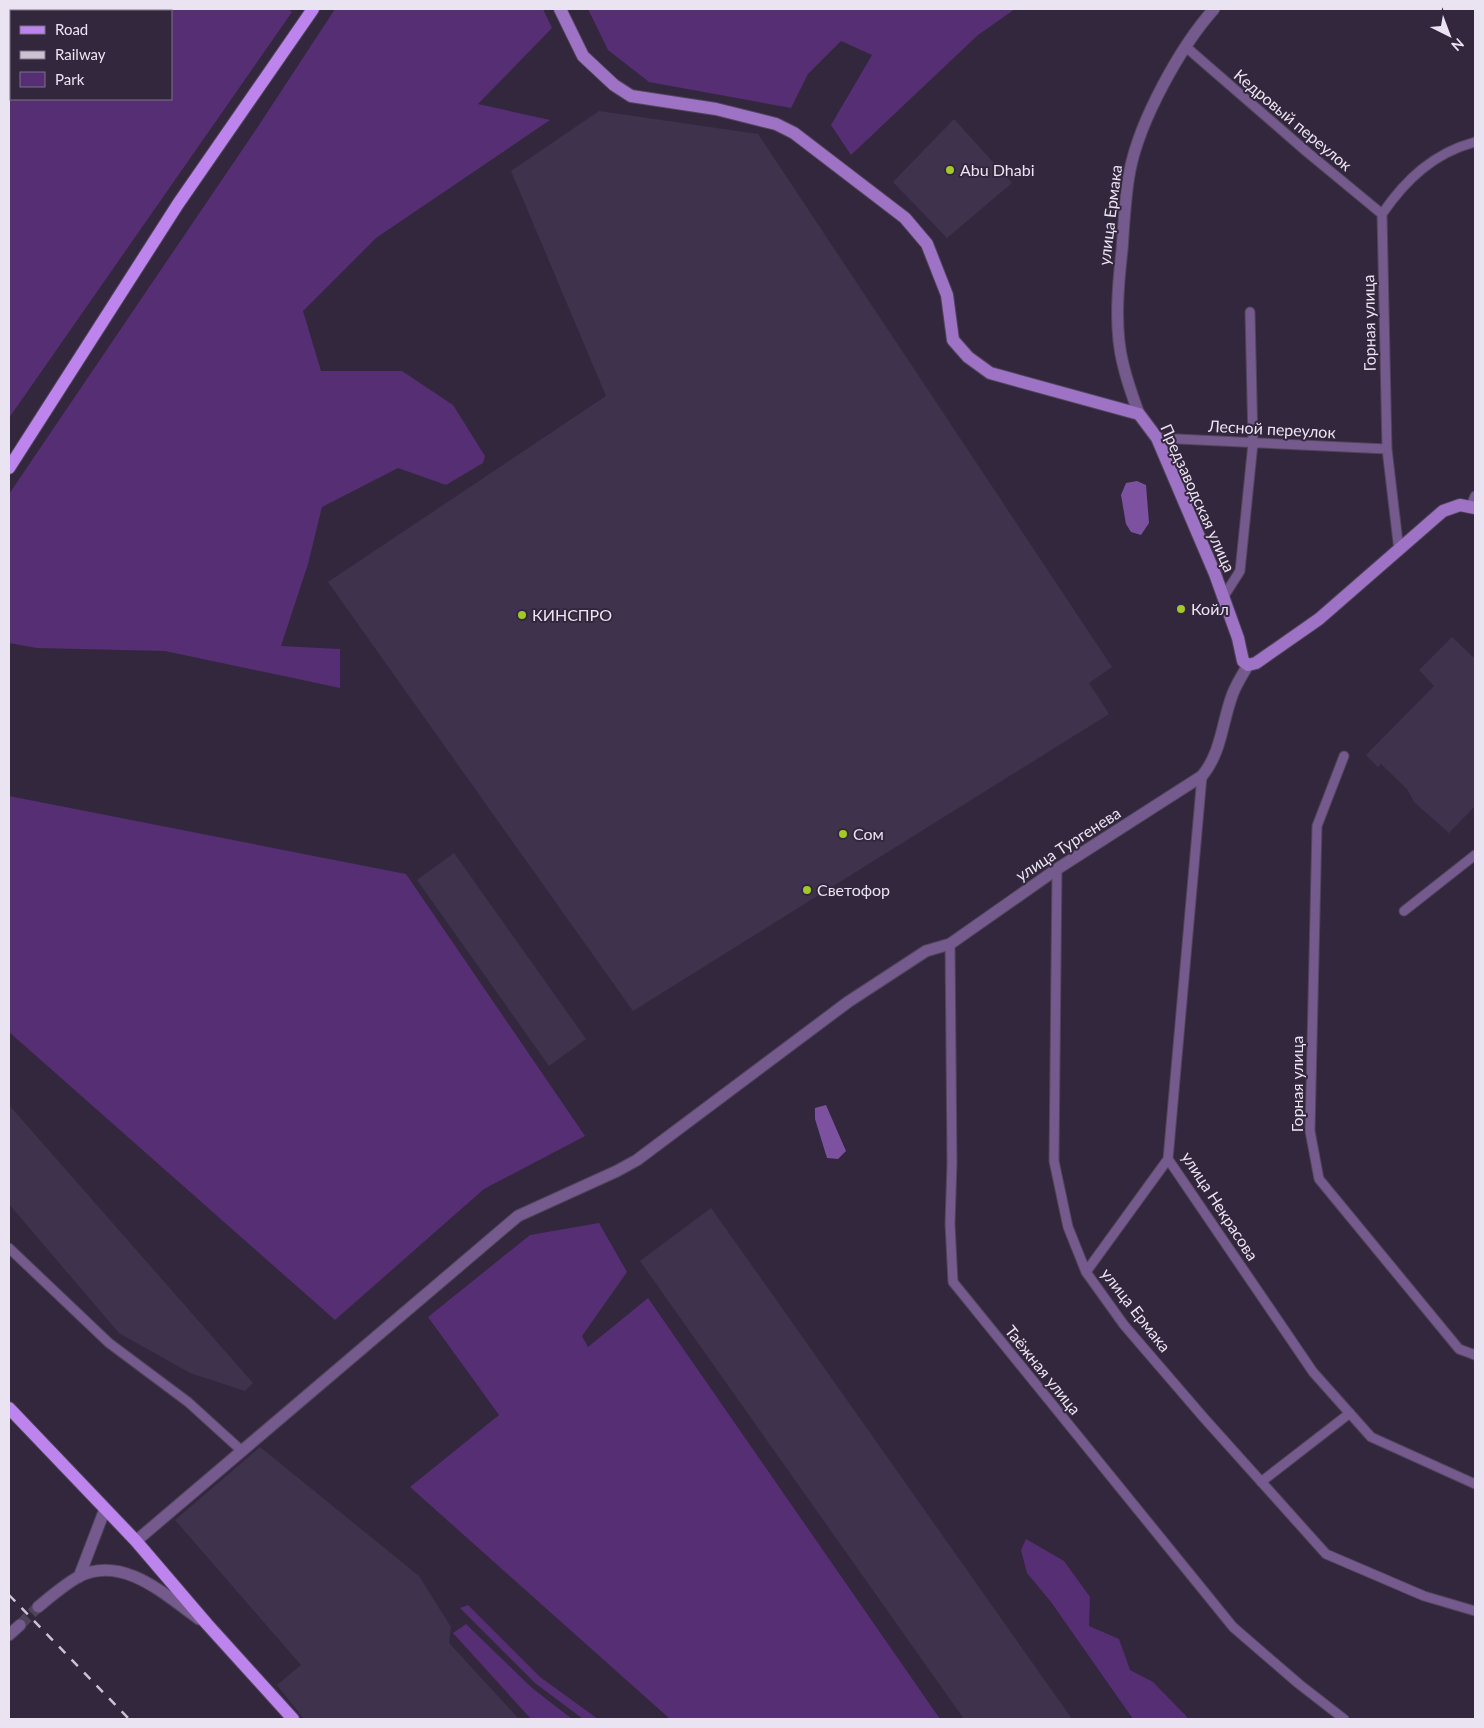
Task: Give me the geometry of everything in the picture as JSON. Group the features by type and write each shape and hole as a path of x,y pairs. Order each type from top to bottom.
{"main road":[{"path":"9,468 178,204 313,9"},
{"name":"Предзаводская улица","path":"560,9 583,56 614,85 631,96 716,109 776,124 794,133 905,218 928,244 947,295 953,340 968,357 990,373 1140,414 1156,438 1224,596 1238,638 1243,661 1248,665"},
{"path":"1248,665 1256,663 1319,618 1399,551 1443,511 1460,505 1474,503"},
{"path":"9,1408 136,1541 207,1624 293,1719"}],"street":[{"name":"улица Ермака","path":"1140,414 1122,362 1117,310 1130,170 1144,123 1169,75 1203,21 1214,9"},
{"name":"Кедровый переулок","path":"1186,47 1382,214"},
{"path":"1382,214 1410,179 1426,165 1462,145 1475,142"},
{"name":"Горная улица","path":"1382,214 1387,449 1399,551"},
{"path":"1224,596 1240,571 1253,443 1250,312"},
{"name":"Лесной переулок","path":"1156,438 1387,449"},
{"name":"улица Тургенева","path":"136,1541 518,1216 637,1160 848,1002 926,951 950,944 1057,869 1202,776 1210,766 1219,746 1234,692 1248,665"},
{"name":"Горная улица","path":"1344,756 1317,826 1310,1131 1319,1179 1459,1349 1475,1356"},
{"name":"улица Некрасова","path":"1202,776 1168,1158 1313,1372 1371,1437 1475,1484"},
{"path":"1404,911 1475,855"},
{"name":"улица Ермака","path":"1057,869 1054,1161 1068,1227 1086,1272 1124,1325 1326,1554 1424,1596 1475,1611"},
{"name":"Таёжная улица","path":"950,944 952,1163 950,1224 953,1282 1233,1627 1299,1684 1344,1719"},
{"path":"1086,1272 1168,1158"},
{"path":"9,1248 109,1343 188,1402 242,1451"},
{"path":"1261,1482 1350,1414"},
{"path":"79,1577 105,1509"},
{"path":"38,1608 79,1577 107,1570 128,1574 146,1583 207,1624"},
{"path":"9,1635 20,1624"}],"shaded area":[{"path":"599,111 758,134 1112,667 1089,683 1109,714 633,1011 328,582 606,396 511,171"},
{"path":"954,119 1012,183 947,238 893,182"},
{"path":"1137,481 1146,485 1149,523 1141,535 1131,532 1126,524 1121,495 1126,483"},
{"path":"1452,637 1475,659 1475,806 1449,833 1414,802 1407,789 1381,764 1378,767 1366,755 1434,686 1419,670"},
{"path":"454,853 586,1039 549,1066 417,880"},
{"path":"9,1105 253,1383 245,1391 190,1373 119,1333 9,1204"},
{"path":"826,1105 846,1151 838,1159 827,1158 815,1119 815,1108"},
{"path":"711,1208 1072,1719 964,1719 640,1261"},
{"path":"260,1447 419,1576 451,1627 449,1643 519,1719 304,1719 277,1685 301,1665 175,1520"}],"green space":[{"path":"9,9 288,9 292,12 9,418"},
{"path":"335,9 543,9 552,28 478,104 550,120 376,238 303,311 321,371 402,371 453,405 485,456 483,463 446,485 398,468 322,507 308,564 281,646 340,649 340,688 165,651 37,648 9,643 9,494 257,128"},
{"path":"588,9 1015,9 978,35 851,155 831,125 872,55 841,41 808,74 791,108 649,82 608,50"},
{"path":"9,796 406,874 585,1136 484,1189 335,1320 9,1032"},
{"path":"599,1223 627,1272 582,1336 588,1347 648,1298 940,1719 670,1719 410,1487 499,1415 428,1317 530,1235"},
{"path":"1026,1539 1064,1561 1090,1597 1089,1626 1119,1639 1130,1670 1153,1682 1187,1719 1133,1719 1051,1602 1027,1573 1021,1550"},
{"path":"468,1605 540,1677 598,1719 583,1719 535,1683 460,1608"},
{"path":"466,1624 532,1688 572,1719 531,1719 453,1633"}],"tunnel":[{"path":"20,1625 38,1607"}],"railway":[{"path":"9,1595 129,1719"}],"place":[{"name":"Abu Dhabi","path":"950,170"},
{"name":"Койл","path":"1181,609"},
{"name":"КИНСПРО","path":"522,615"},
{"name":"Сом","path":"843,834"},
{"name":"Светофор","path":"807,890"}]}
